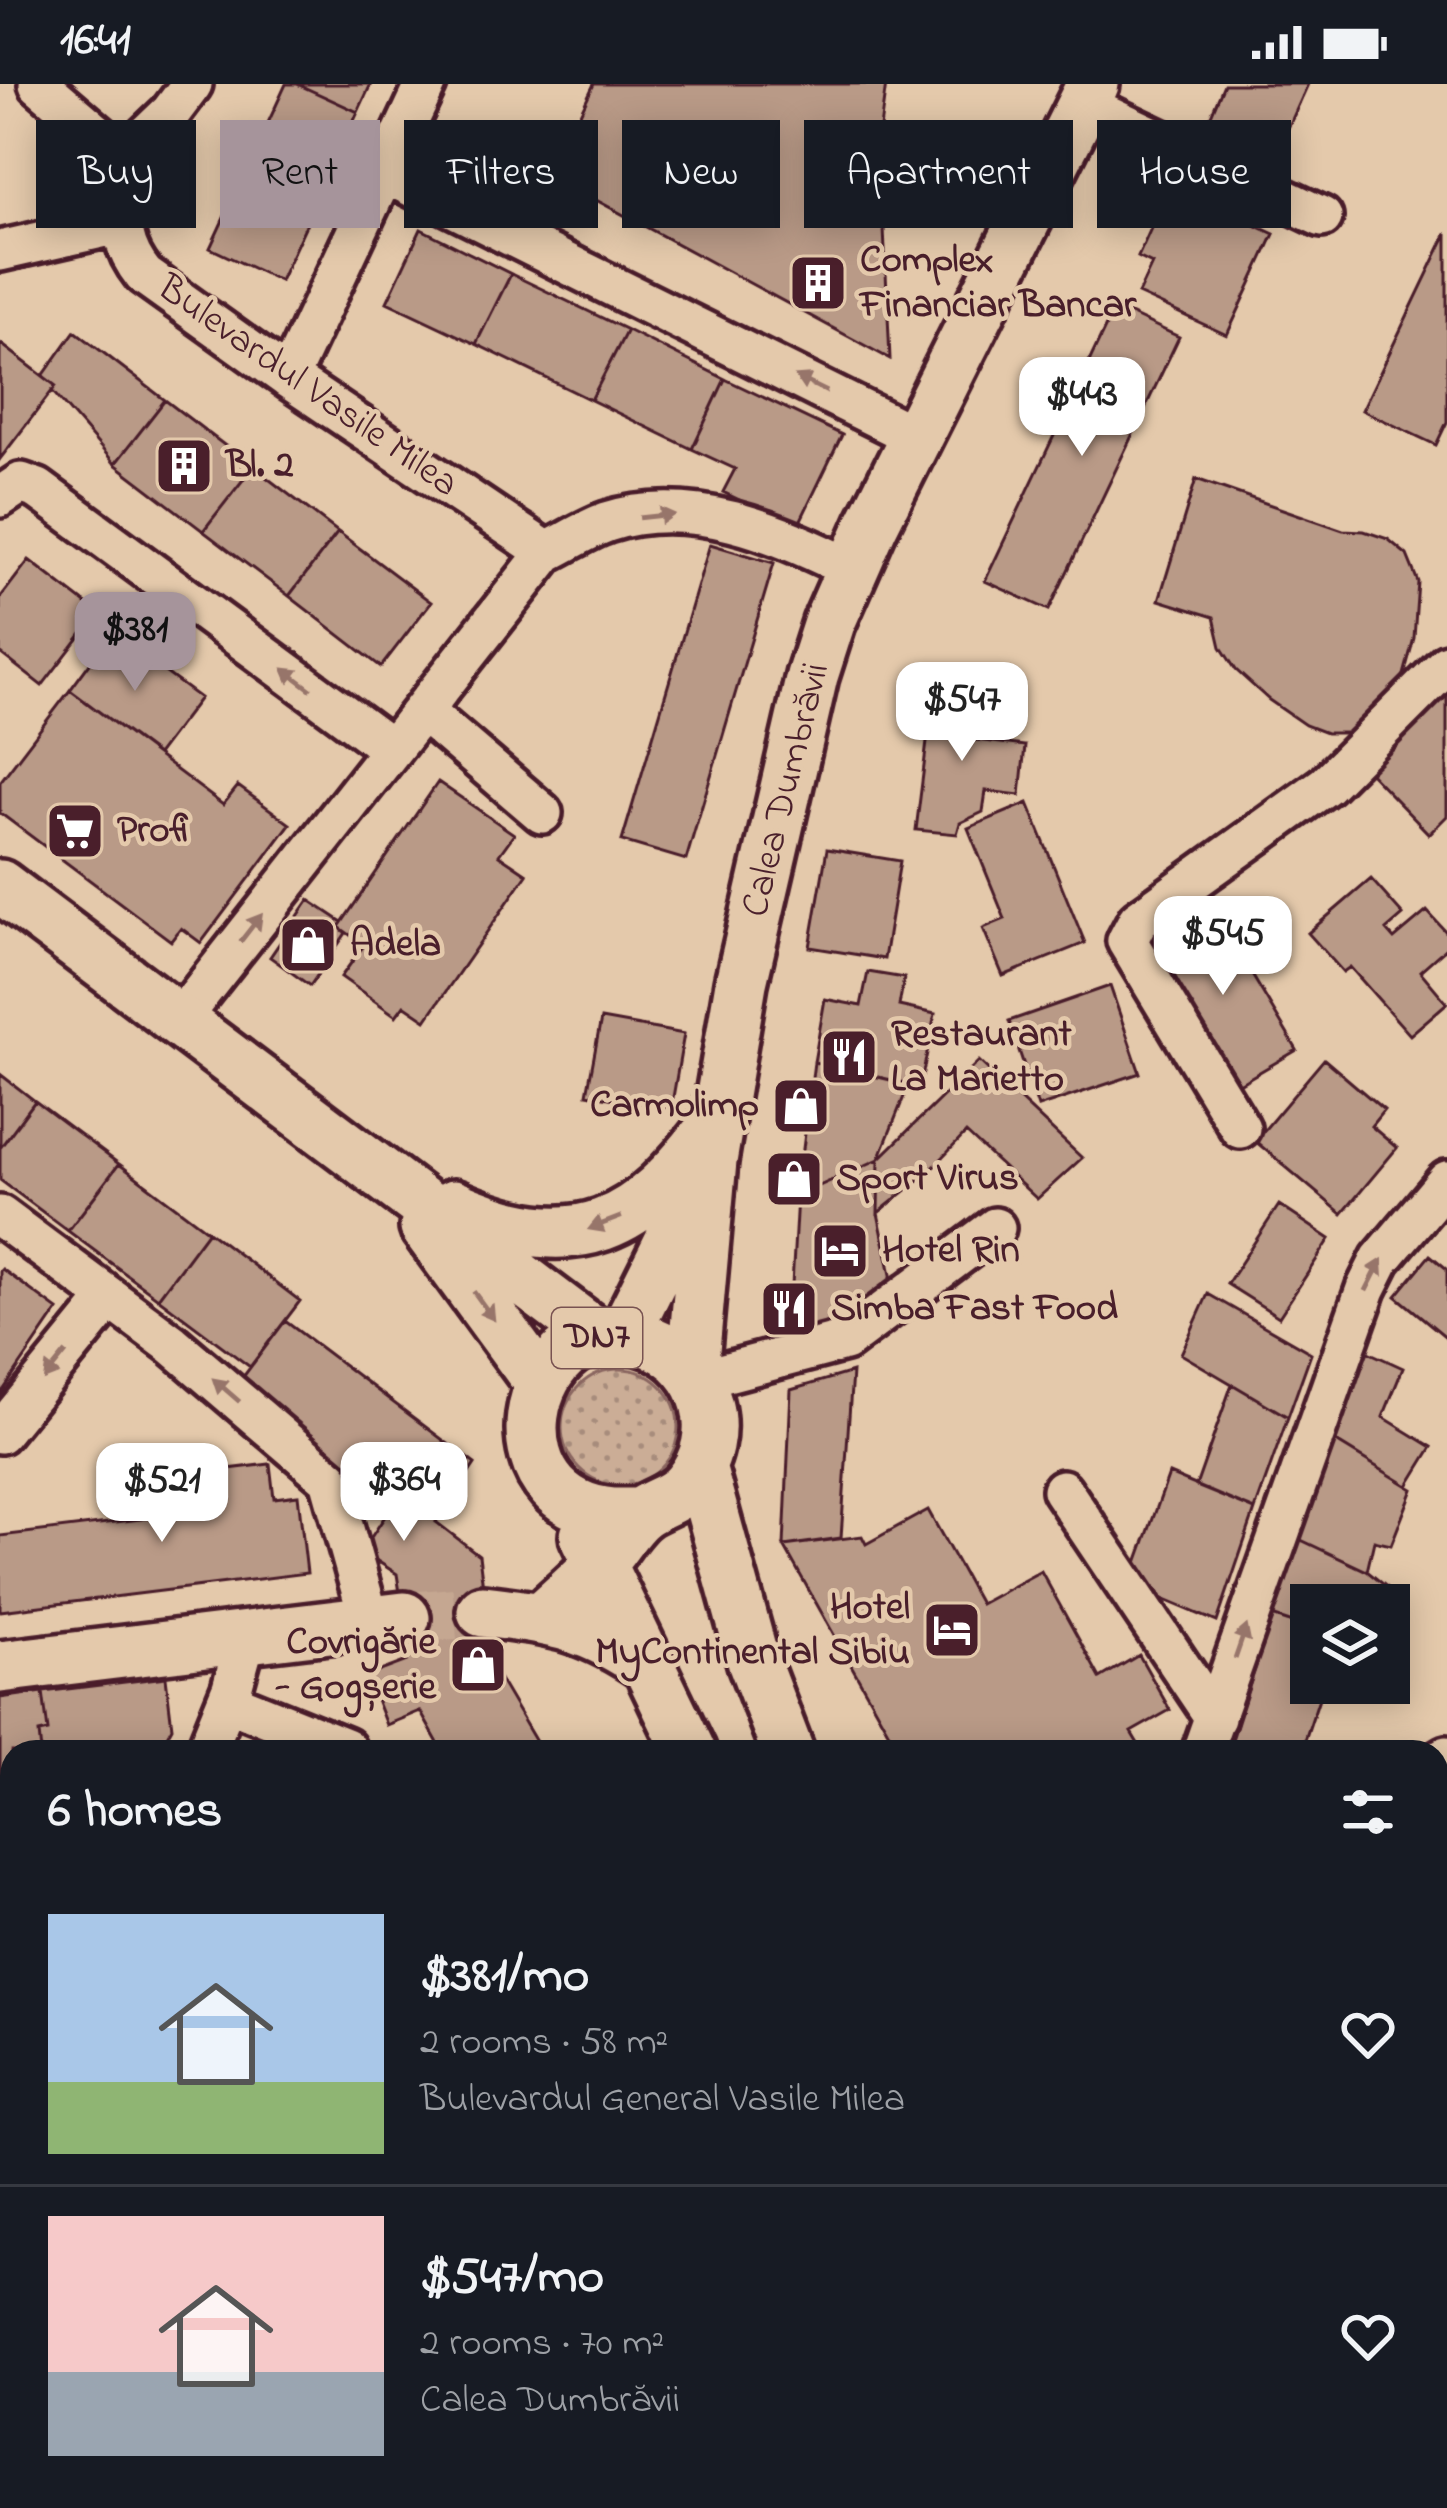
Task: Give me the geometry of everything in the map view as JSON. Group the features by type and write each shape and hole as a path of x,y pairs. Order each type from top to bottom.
{"main road":[{"name":"Calea Dumbrăvii","path":"694,1376 715,1139 741,983 812,676 851,568 1089,94"},
{"name":"DN7","path":"0,886 390,1178 611,1336"},
{"name":"Calea Dumbrăvii","path":"611,1336 715,1139"},
{"path":"390,1178 506,1226 545,1233 590,1230 632,1212 715,1139"},
{"name":"DN7","path":"390,1178 540,1383"},
{"name":"DN7","path":"560,1492 541,1471 530,1436 540,1383 555,1362 576,1347 611,1336 649,1341 673,1352 705,1396 710,1432 700,1467 754,1663 783,1740"},
{"path":"560,1492 591,1511 642,1513 686,1487 700,1467"},
{"path":"560,1492 684,1740"},
{"path":"560,1492 546,1574 530,1589 483,1611 542,1618 596,1633 650,1667"},
{"path":"542,1618 600,1564 642,1513"},
{"path":"0,1667 387,1620"}],"street":[{"path":"39,84 81,120"},
{"path":"163,120 191,84"},
{"path":"288,378 426,84"},
{"path":"1089,94 1322,217"},
{"path":"383,172 916,437"},
{"path":"0,251 101,228"},
{"name":"Bulevardul Vasile Milea","path":"120,228 127,253 144,275 548,552"},
{"path":"0,497 21,482 38,488 391,749"},
{"path":"179,1020 548,552 608,522 671,513 718,518 803,544 851,568"},
{"path":"1240,1128 1127,941 1138,920 1326,785 1447,664"},
{"path":"424,711 542,813"},
{"path":"1209,1735 1366,1289 1381,1259 1447,1181"},
{"path":"0,1216 172,1344 330,1479 387,1620"},
{"path":"694,1376 844,1341 994,1228"},
{"path":"0,1433 110,1298"},
{"path":"1062,1490 1209,1735"},
{"path":"211,1740 246,1637"},
{"path":"227,1701 326,1740"}],"shaded area":[{"path":"620,1369 642,1374 661,1386 673,1405 678,1427 673,1449 661,1468 642,1480 620,1485 598,1480 579,1468 567,1449 562,1427 567,1405 579,1386 598,1374"}],"building":[{"path":"286,84 297,84 358,112 354,120 269,120"},
{"path":"297,84 371,84 358,112"},
{"path":"594,84 886,84 881,120 804,120 804,228 884,228 890,359 648,228 780,228 780,120 622,120 622,214 598,201 598,120 577,120"},
{"path":"1224,84 1308,84 1291,122 1222,120 1211,115"},
{"path":"220,226 304,228 280,281 210,248"},
{"path":"1151,228 1261,228 1274,234 1227,335 1138,294 1152,264 1138,257"},
{"path":"421,229 511,274 476,344 387,302"},
{"path":"1447,233 1447,422 1436,445 1362,410"},
{"path":"511,274 627,330 591,400 476,344"},
{"path":"1115,307 1179,337 1049,610 985,581"},
{"path":"627,330 725,379 692,449 591,400"},
{"path":"75,331 165,400 115,464 52,391 56,386 43,376"},
{"path":"0,343 56,386 0,459"},
{"path":"725,379 842,435 797,528 723,492 735,469 692,449"},
{"name":"Bl. 2","path":"165,400 253,467 203,531 115,464"},
{"path":"253,467 338,532 289,596 203,531"},
{"path":"1196,479 1343,530 1388,539 1407,555 1418,582 1414,638 1404,675 1371,724 1346,733 1326,733 1305,725 1236,670 1221,647 1214,617 1159,600"},
{"path":"338,532 431,602 381,667 289,596"},
{"path":"710,544 774,563 686,860 622,841"},
{"path":"29,560 98,613 42,686 0,653 0,598"},
{"path":"112,633 200,698 157,755 70,690"},
{"path":"934,686 982,692 976,740 1025,746 1020,795 986,791 983,812 960,823 957,834 916,830"},
{"path":"1447,688 1447,816 1429,834 1365,768"},
{"path":"70,690 223,805 238,786 290,824 201,943 181,928 171,941 0,813 0,782"},
{"path":"438,782 514,834 499,855 527,874 426,1020 404,1005 396,1016 341,977 364,945 339,927"},
{"path":"1028,803 1085,943 1003,976 983,928 1005,919 968,828"},
{"path":"827,849 900,861 884,959 810,947"},
{"path":"1371,879 1403,915 1386,930 1394,939 1427,911 1447,933 1447,947 1420,971 1447,1003 1410,1035 1350,967 1343,972 1308,933"},
{"name":"Adela","path":"309,900 342,922 339,927 346,933 310,986 270,957"},
{"path":"1212,908 1297,1050 1234,1087 1149,945"},
{"path":"868,972 904,978 899,1006 935,1014 920,1087 814,1062 825,999 861,1006"},
{"path":"1110,986 1140,1073 1038,1107 1009,1021"},
{"path":"601,1019 684,1034 671,1109 587,1094"},
{"path":"1324,1059 1384,1110 1371,1126 1397,1148 1342,1214 1255,1141"},
{"path":"979,1061 1082,1158 1037,1199 966,1133 929,1172 878,1213 879,1159"},
{"path":"814,1062 909,1084 879,1159 797,1196"},
{"path":"0,1074 35,1101 0,1148"},
{"path":"35,1101 119,1164 68,1231 0,1180 0,1148"},
{"name":"Hotel Rin","path":"879,1159 878,1213 894,1289 834,1334 789,1339 797,1196"},
{"path":"119,1164 208,1231 158,1298 68,1231"},
{"path":"1279,1205 1330,1239 1279,1317 1227,1284"},
{"path":"208,1231 300,1301 250,1367 158,1298"},
{"path":"1430,1255 1447,1269 1447,1338 1396,1296"},
{"path":"0,1271 58,1310 0,1395"},
{"path":"1208,1294 1311,1353 1288,1417 1181,1354"},
{"path":"285,1321 475,1464 436,1522 479,1555 493,1669 535,1740 436,1740 420,1711 386,1725 367,1676 407,1661 404,1618 397,1574 362,1551 395,1501 237,1385"},
{"path":"1366,1351 1403,1368 1383,1417 1432,1447 1408,1486 1333,1440"},
{"path":"852,1372 841,1538 784,1546 791,1390"},
{"path":"1232,1384 1288,1417 1255,1510 1196,1486"},
{"path":"1333,1440 1413,1489 1391,1545 1374,1541 1367,1571 1299,1539"},
{"path":"270,1464 274,1498 298,1495 307,1573 0,1611 0,1536 174,1515 169,1476"},
{"path":"1169,1474 1255,1510 1217,1622 1129,1585"},
{"name":"Hotel MyContinental Sibiu","path":"928,1510 980,1604 1041,1571 1100,1678 1139,1655 1170,1710 1131,1732 1136,1740 893,1740 784,1546 862,1536 866,1544"},
{"path":"1299,1539 1367,1571 1383,1584 1290,1584 1290,1622 1272,1616"},
{"path":"1272,1616 1290,1622 1290,1704 1317,1704 1305,1740 1232,1740"},
{"path":"166,1677 172,1727 165,1740 40,1740 39,1733 48,1731 43,1692"},
{"path":"43,1692 48,1731 39,1733 40,1740 0,1740 0,1698"}],"tunnel":[{"path":"404,1618 483,1611"}],"place":[{"name":"Complex Financiar Bancar","path":"818,283"},
{"name":"Bl. 2","path":"184,466"},
{"name":"Profi","path":"75,831"},
{"name":"Adela","path":"308,945"},
{"name":"Restaurant La Marietto","path":"849,1057"},
{"name":"Carmolimp","path":"801,1106"},
{"name":"Sport Virus","path":"794,1179"},
{"name":"Hotel Rin","path":"840,1251"},
{"name":"Simba Fast Food","path":"789,1309"},
{"name":"Hotel MyContinental Sibiu","path":"952,1630"},
{"name":"Covrigărie - Gogșerie","path":"478,1665"}]}
